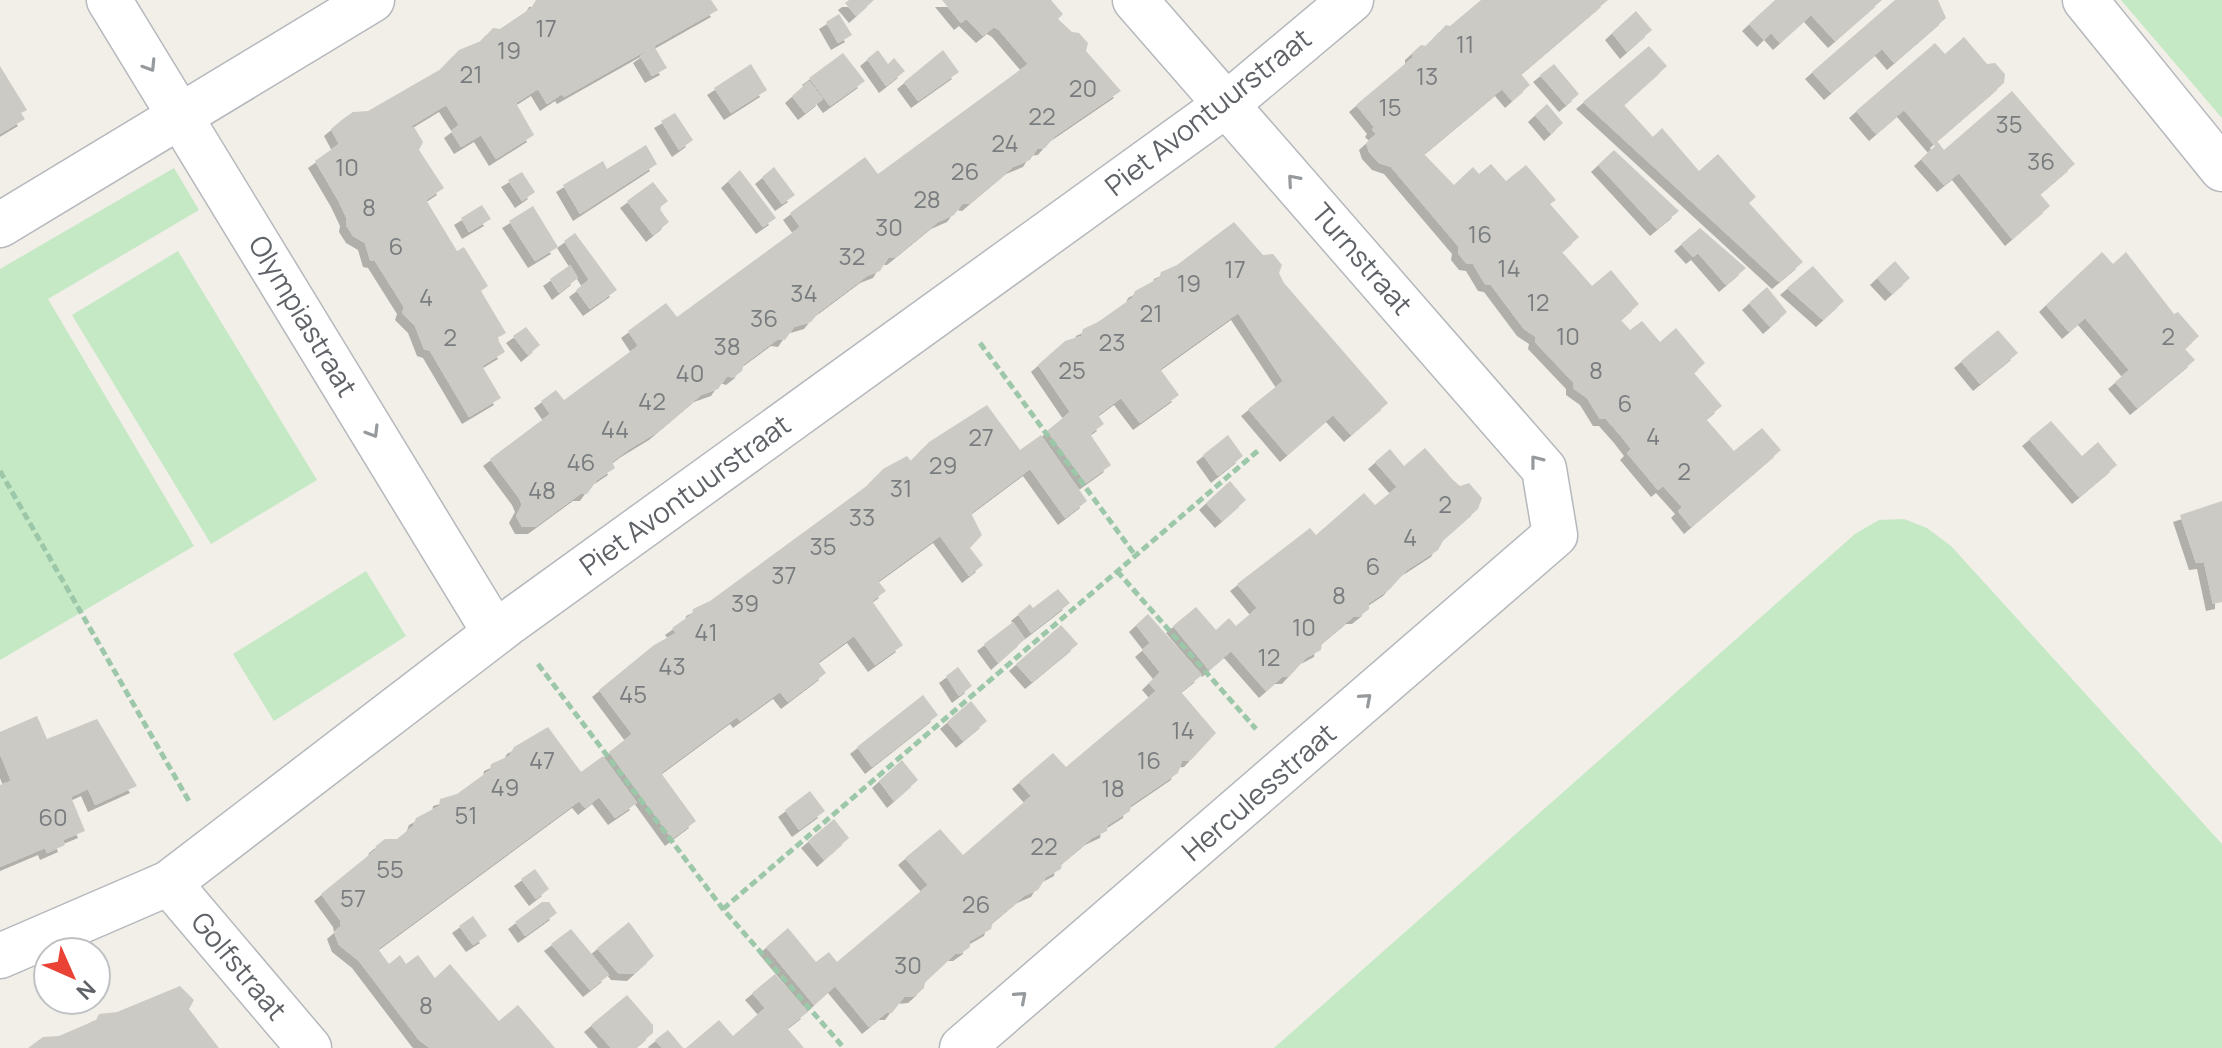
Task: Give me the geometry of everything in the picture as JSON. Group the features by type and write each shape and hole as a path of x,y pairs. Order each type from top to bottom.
{"street":[{"name":"Olympiastraat","path":"109,0 501,628"},
{"path":"0,225 372,0"},
{"name":"Turnstraat","path":"1135,0 1544,469 1555,535"},
{"name":"Piet Avontuurstraat","path":"0,956 169,883 501,628 1227,104 1351,0"},
{"path":"2085,0 2222,169"},
{"name":"Herculesstraat","path":"962,1048 1555,535"},
{"name":"Golfstraat","path":"169,883 309,1048"}],"path":[{"path":"951,303 1135,555"},
{"path":"723,909 1260,449"},
{"path":"0,471 216,849"},
{"path":"1117,571 1289,766"},
{"path":"501,628 723,909 844,1048"}],"green space":[{"path":"2121,0 2222,0 2222,118"},
{"path":"174,168 199,210 48,299 194,546 0,660 0,269"},
{"path":"178,251 317,480 211,544 72,315"},
{"path":"1904,519 1927,528 1951,546 2222,844 2222,1048 1274,1048 1855,534 1879,520"},
{"path":"366,571 406,636 274,721 233,654"}],"building":[{"path":"536,0 711,0 718,10 564,97 562,94 547,104 538,89 516,103 534,135 496,159 481,135 461,147 451,131 459,125 446,105 410,127 414,127 423,142 419,150 444,188 426,200 457,251 464,247 488,286 481,291 506,333 497,338 505,352 482,366 501,398 469,417 430,351 424,349 415,326 402,313 404,307 375,261 370,260 365,243 353,236 346,225 347,219 338,200 315,161 339,144 331,129 343,119 353,112 368,111 441,69 459,50 481,41 493,28 500,29 531,8"},
{"path":"849,0 874,0 856,16 845,3"},
{"path":"942,0 1051,0 1063,14 1058,19 1088,43 1086,51 1121,91 1055,136 1045,148 1037,149 1030,160 1013,167 969,204 963,203 954,215 938,222 894,258 888,258 880,271 867,276 819,312 811,322 794,327 785,340 778,339 744,364 742,371 733,378 727,376 718,389 701,395 656,433 612,462 615,468 597,480 587,494 580,494 535,527 522,527 516,516 522,505 519,498 490,459 550,414 541,401 556,390 564,400 638,346 628,331 666,303 677,317 800,227 790,213 865,157 878,174 1028,64 999,30 994,27 983,36 966,19 961,23"},
{"path":"1481,0 1608,0 1521,74 1530,85 1512,101 1502,89 1424,154 1454,185 1473,167 1479,174 1491,164 1506,181 1526,165 1556,200 1550,204 1579,237 1562,252 1592,286 1611,270 1639,304 1621,320 1630,330 1642,321 1660,342 1676,328 1705,363 1694,373 1722,406 1706,419 1734,451 1762,428 1781,450 1691,527 1678,511 1682,507 1663,486 1658,490 1627,453 1631,449 1621,436 1606,419 1600,419 1587,398 1573,388 1573,382 1535,342 1536,337 1524,329 1491,285 1485,284 1473,264 1466,263 1458,253 1459,247 1391,167 1379,163 1369,152 1366,143 1376,134 1356,105 1412,58 1412,53 1421,45 1426,46 1446,25 1450,26"},
{"path":"1775,0 1882,0 1835,41 1811,15 1780,43 1771,33 1764,40 1749,24"},
{"path":"1895,0 1938,0 1946,18 1894,63 1882,49 1831,93 1812,72"},
{"path":"1636,11 1652,30 1627,52 1612,33"},
{"path":"839,14 852,35 838,43 826,22"},
{"path":"1964,37 1987,64 1995,63 2005,74 2004,83 1937,141 1944,150 2012,91 2075,164 2040,194 2050,206 2012,239 1959,173 1944,185 1921,159 1935,146 1904,110 1876,134 1856,111 1935,43 1945,54"},
{"path":"654,46 667,68 652,76 640,56"},
{"path":"1649,46 1667,66 1624,105 1653,137 1662,128 1699,171 1718,154 1756,197 1749,203 1803,262 1779,282 1583,102"},
{"path":"878,50 888,64 894,58 905,71 886,86 867,59"},
{"path":"943,50 959,72 918,101 904,82"},
{"path":"843,53 865,81 830,106 809,78"},
{"path":"751,64 767,90 731,113 714,88"},
{"path":"1554,64 1579,94 1566,105 1540,75"},
{"path":"0,66 27,110 21,113 25,119 0,134"},
{"path":"809,81 823,99 805,113 792,96"},
{"path":"1547,104 1563,123 1551,134 1535,115"},
{"path":"675,113 693,140 679,150 661,121"},
{"path":"646,145 657,164 580,214 563,185 603,161 607,169"},
{"path":"1614,150 1679,211 1657,229 1598,165"},
{"path":"774,167 795,195 782,204 762,177"},
{"path":"740,170 776,218 763,227 728,181"},
{"path":"522,172 535,192 522,201 508,180"},
{"path":"653,182 668,201 659,208 669,222 653,235 627,201"},
{"path":"482,205 491,219 469,232 461,218"},
{"path":"533,206 558,247 535,261 509,221"},
{"path":"1234,222 1263,255 1273,254 1282,265 1279,273 1284,283 1388,403 1351,435 1333,415 1287,455 1248,409 1283,381 1238,313 1160,369 1179,395 1140,423 1121,398 1098,415 1104,424 1090,434 1111,465 1086,483 1047,431 1070,412 1038,365 1065,341 1081,336 1083,329 1132,298 1135,291 1159,278 1161,272 1177,265"},
{"path":"1700,228 1746,268 1726,285 1698,253 1693,257 1681,244"},
{"path":"575,233 617,290 590,309 576,290 589,280 564,241"},
{"path":"2102,252 2113,264 2126,252 2174,314 2178,312 2199,336 2185,349 2195,360 2137,408 2115,382 2129,370 2085,318 2069,332 2046,305"},
{"path":"1895,261 1910,278 1892,294 1877,278"},
{"path":"570,265 578,278 559,293 550,279"},
{"path":"1813,266 1844,301 1823,320 1787,288"},
{"path":"1767,287 1787,312 1770,327 1749,303"},
{"path":"526,327 540,345 528,355 513,336"},
{"path":"1998,330 2018,353 1980,384 1961,361"},
{"path":"987,405 1020,450 1041,435 1087,501 1065,518 1030,469 971,513 982,535 970,548 983,565 969,576 940,536 878,581 886,591 872,601 903,645 875,665 854,636 818,662 826,673 788,702 780,692 740,721 737,717 661,773 696,821 672,839 609,752 632,734 599,690 654,645 676,633 672,628 692,614 693,609 710,601 868,485 883,469 907,456 911,461 929,442"},
{"path":"2051,421 2082,456 2098,442 2117,465 2079,497 2029,439"},
{"path":"1228,435 1243,456 1218,476 1203,455"},
{"path":"1425,448 1460,486 1469,483 1482,498 1478,509 1444,539 1438,550 1407,570 1390,589 1369,603 1369,609 1359,617 1353,617 1322,643 1321,650 1306,658 1289,677 1282,677 1266,691 1231,651 1209,670 1173,626 1196,607 1216,630 1229,618 1236,626 1257,608 1237,584 1310,528 1316,535 1364,493 1375,505 1397,487 1375,462 1390,449 1404,466"},
{"path":"1230,481 1246,500 1222,521 1206,503"},
{"path":"2222,501 2222,602 2213,604 2204,562 2196,563 2180,515"},
{"path":"1058,589 1070,603 1031,633 1018,614 1030,604 1033,608"},
{"path":"1148,614 1202,675 1181,692 1216,733 1191,760 1182,761 1178,773 1131,805 1130,811 1108,825 1107,831 1092,838 1062,863 1061,869 1046,877 1038,890 1024,896 993,922 991,929 970,941 970,947 955,954 925,982 924,988 915,996 904,997 892,1013 886,1013 869,1027 835,986 814,1005 766,947 788,928 816,962 829,952 837,962 928,885 905,858 940,829 963,855 1031,796 1019,782 1053,753 1066,767 1156,691 1149,683 1160,672 1142,650 1150,643 1136,625"},
{"path":"1013,622 1025,639 998,663 984,644"},
{"path":"1061,625 1078,644 1032,682 1016,664"},
{"path":"958,667 972,686 959,696 946,676"},
{"path":"923,695 938,715 872,767 857,747"},
{"path":"971,701 987,721 963,741 947,722"},
{"path":"37,716 47,739 97,719 137,786 95,805 88,789 71,797 85,831 63,840 65,845 47,853 45,848 0,867 0,785 11,781 0,754 0,732"},
{"path":"548,727 581,772 603,756 637,803 615,818 599,797 585,808 579,801 378,949 389,964 400,955 406,964 418,955 435,978 450,964 499,1021 518,1005 555,1048 430,1048 419,1040 359,961 339,945 334,932 341,926 340,920 321,894 385,839 397,839 413,826 416,818 439,806 440,799 457,794 490,770 491,764 509,756 514,747"},
{"path":"902,760 918,780 894,801 879,781"},
{"path":"810,791 825,811 799,830 785,810"},
{"path":"834,819 849,838 824,860 808,841"},
{"path":"535,869 549,889 536,899 521,879"},
{"path":"542,902 549,902 557,913 525,936 515,922"},
{"path":"473,916 487,936 473,945 459,926"},
{"path":"629,922 654,956 634,974 618,973 597,948"},
{"path":"571,929 609,975 590,990 551,944"},
{"path":"775,974 808,1012 787,1028 804,1048 686,1048 719,1020 733,1036 765,1008 752,993"},
{"path":"180,986 194,1000 189,1009 219,1048 28,1048 43,1037 59,1036 96,1020 98,1016 112,1016 112,1013"},
{"path":"627,995 653,1025 653,1033 635,1048 611,1048 591,1025"},
{"path":"668,1030 683,1048 662,1048 655,1040"}]}
